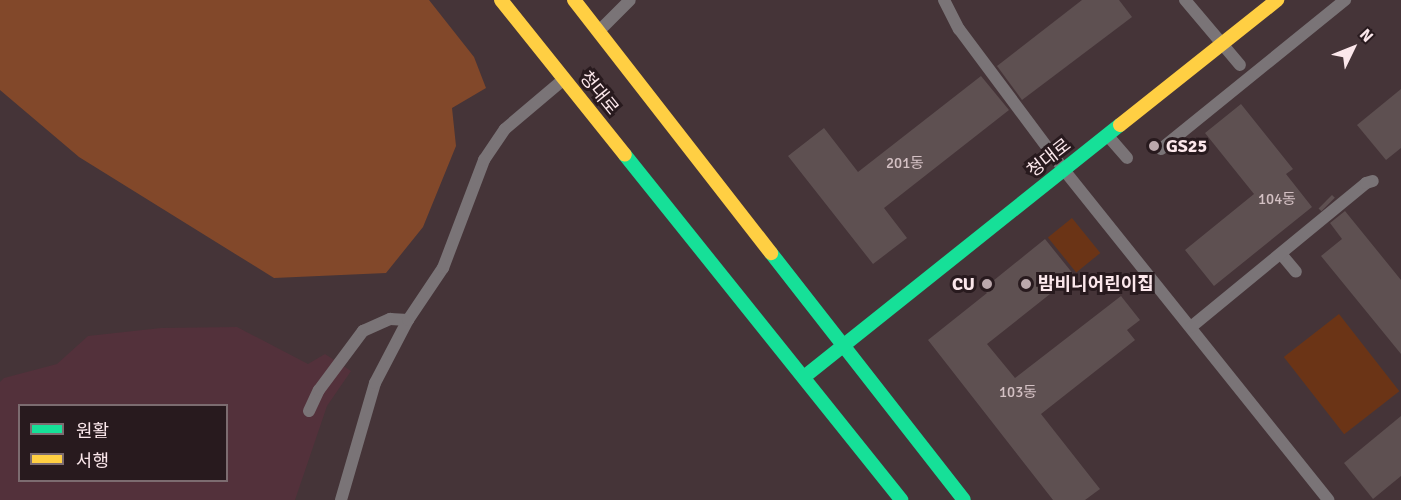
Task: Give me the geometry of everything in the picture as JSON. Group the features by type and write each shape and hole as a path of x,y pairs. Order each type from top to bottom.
{"street":[{"name":"청대로","path":"501,0 901,500"},
{"name":"청대로","path":"574,0 964,500"},
{"name":"청대로","path":"804,377 1277,0"}],"lane":[{"path":"599,31 630,0"},
{"path":"944,0 959,29 1064,170 1328,500"},
{"path":"1185,0 1240,65"},
{"path":"1161,149 1345,0"},
{"path":"341,500 375,383 408,320 443,268 484,160 505,129 564,79"},
{"path":"1108,135 1127,158"},
{"path":"1191,327 1366,183 1374,181"},
{"path":"1281,254 1296,272"},
{"path":"309,411 319,390 363,331 390,319 408,320"}],"shaded area":[{"path":"0,0 429,0 474,57 486,88 452,108 456,146 423,227 386,273 274,278 79,157 0,90"},
{"path":"1072,218 1100,253 1076,272 1048,238"},
{"path":"1339,314 1399,391 1344,434 1284,357"},
{"path":"237,327 308,364 325,354 351,371 327,406 295,500 0,500 0,382 4,378 57,364 88,336 161,328"}],"building":[{"path":"1082,0 1119,0 1132,17 1022,100 997,66"},
{"path":"981,76 1009,110 884,208 907,238 873,264 788,156 824,128 858,172"},
{"path":"1401,89 1401,148 1386,160 1357,125"},
{"path":"1241,104 1293,169 1286,174 1312,207 1214,286 1185,250 1254,194 1205,133"},
{"path":"1332,195 1335,198 1321,211 1319,208"},
{"path":"1345,211 1401,280 1401,354 1321,256 1342,239 1330,223"},
{"path":"1045,239 1074,275 987,344 1015,378 1121,296 1140,320 1127,330 1135,340 1041,414 1100,489 1085,500 1053,500 928,340 987,293 983,289"},
{"path":"1401,416 1401,476 1373,499 1344,463"}],"traffic: fast":[{"path":"804,377 1120,125"},
{"path":"625,155 901,500"},
{"path":"771,253 964,500"}],"traffic: slow":[{"path":"501,0 625,155"},
{"path":"574,0 771,253"},
{"path":"1120,125 1277,0"}],"place":[{"name":"GS25","path":"1154,146"},
{"name":"CU","path":"987,284"},
{"name":"밤비니어린이집","path":"1026,284"}]}
